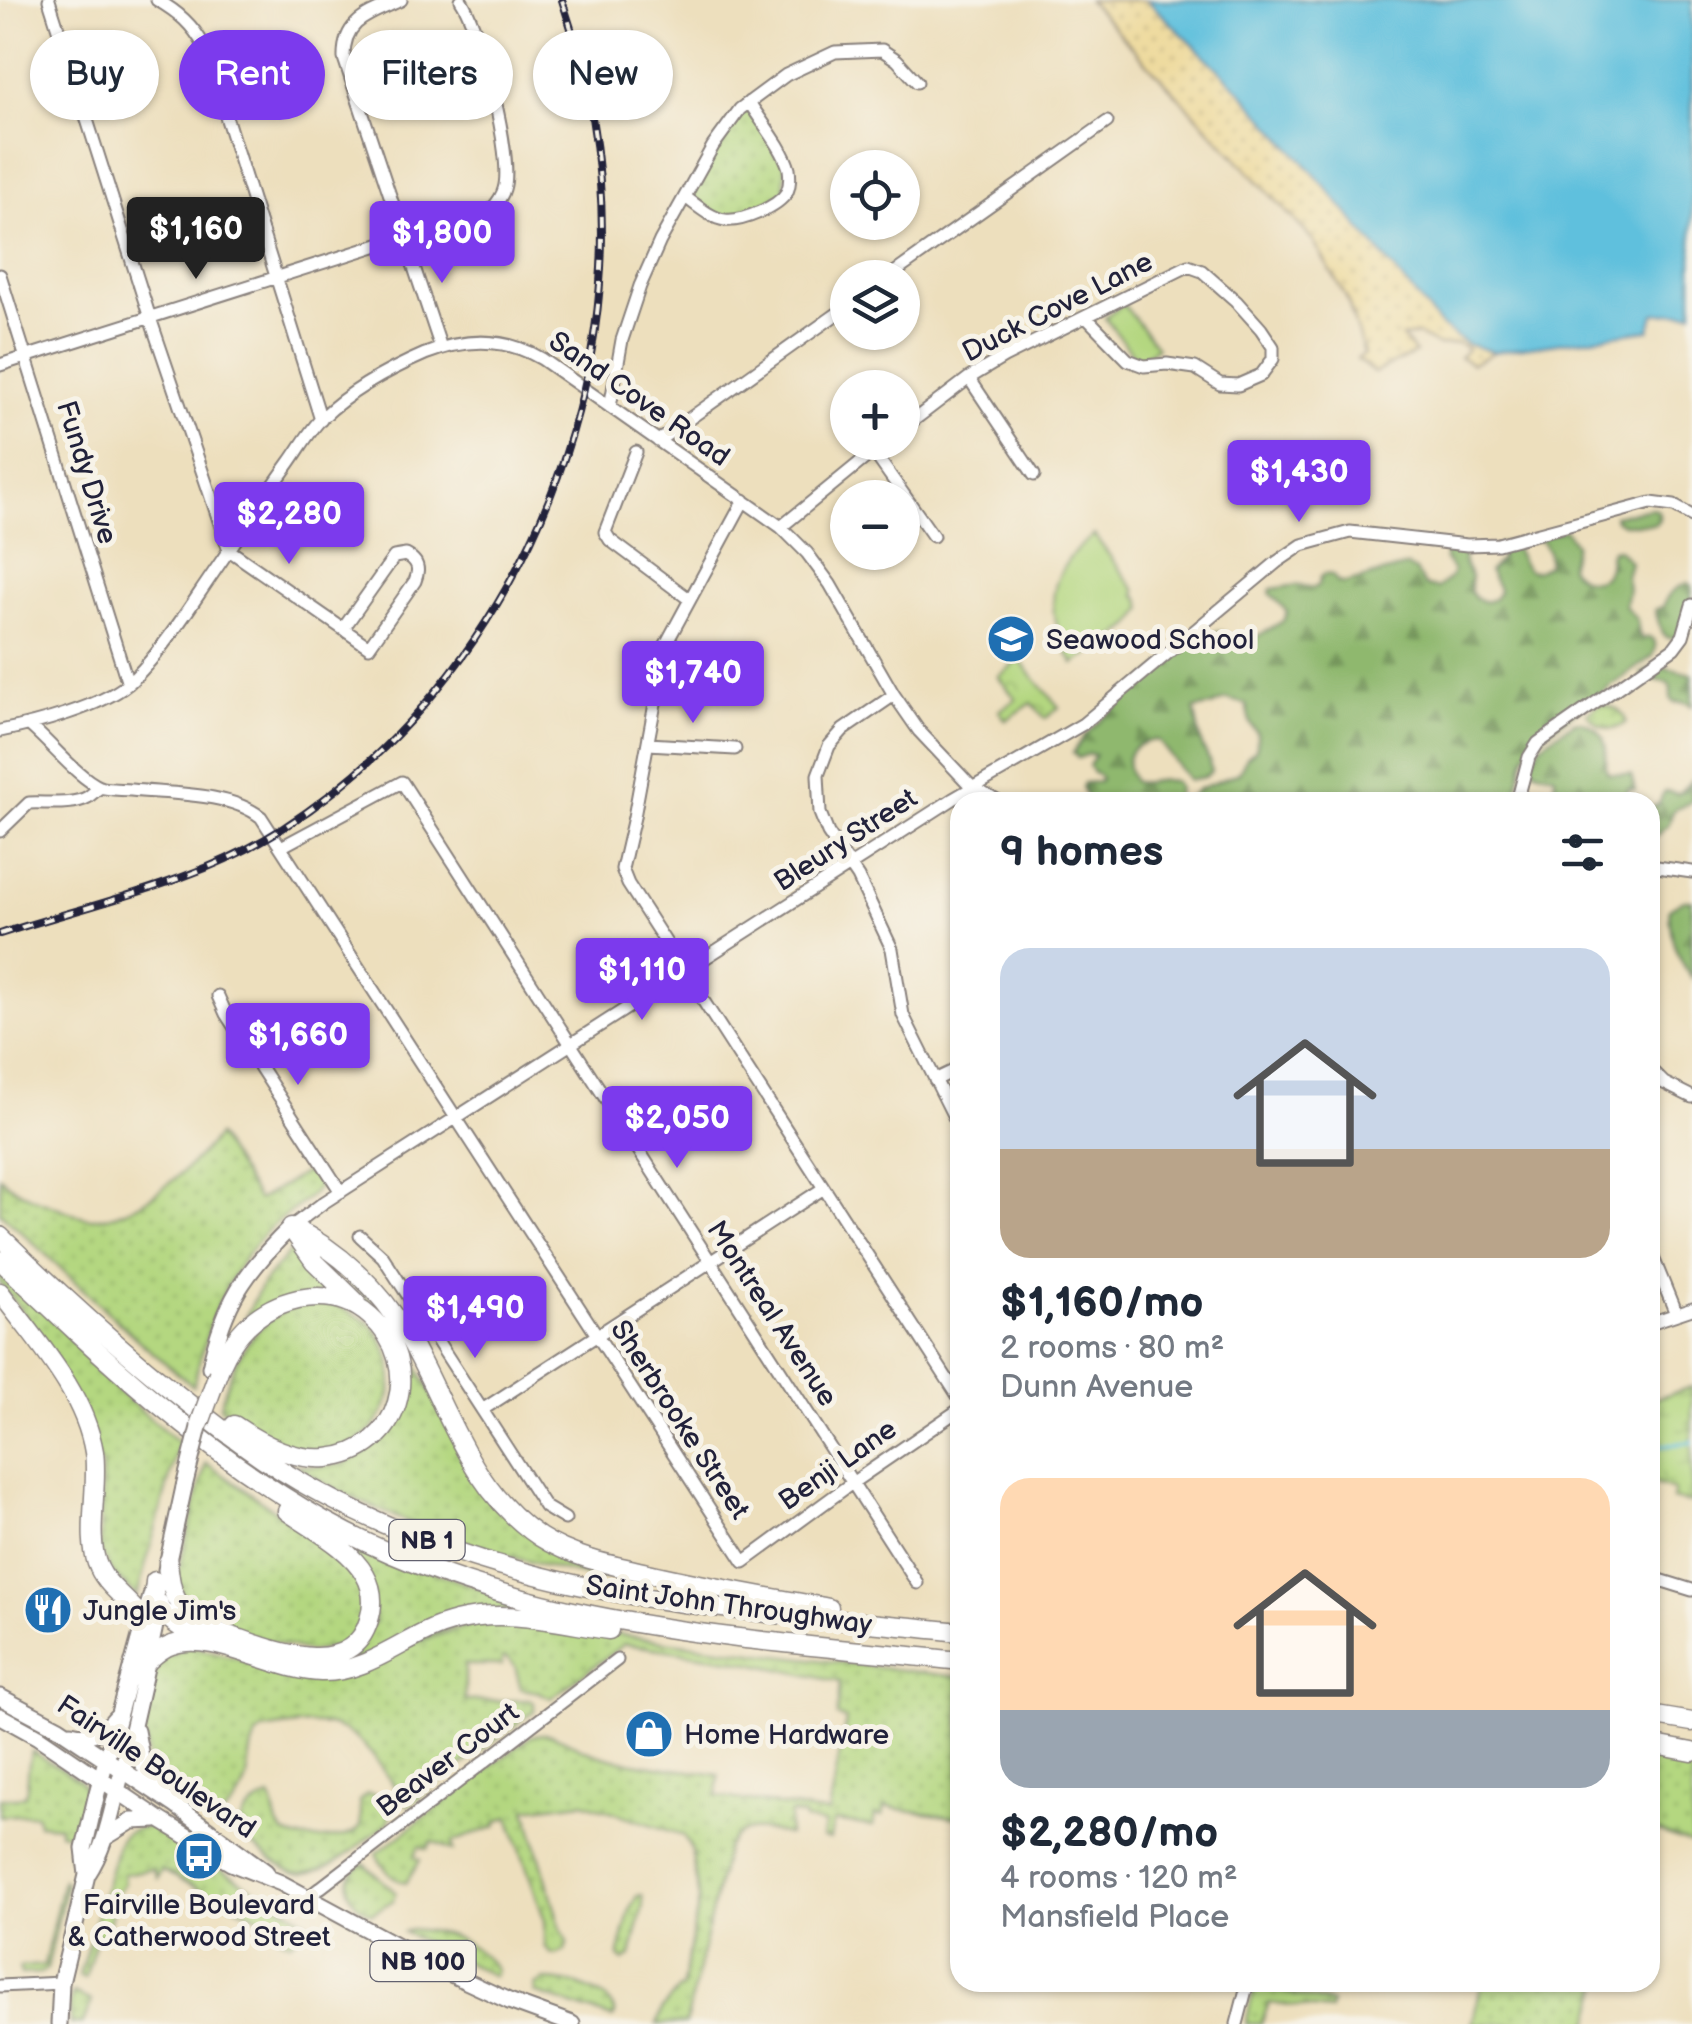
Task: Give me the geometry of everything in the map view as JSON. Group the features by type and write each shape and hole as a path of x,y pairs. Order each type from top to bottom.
{"highway":[{"path":"148,1371 276,1449 314,1458 340,1456 378,1433 393,1413 402,1386 394,1343 380,1324 314,1261 291,1228"},
{"path":"291,1228 332,1251 386,1304 406,1334 478,1473 512,1515 538,1535 600,1562 730,1592 950,1631"},
{"name":"Saint John Throughway","path":"0,1236 87,1320 249,1450 307,1485 394,1527 480,1560 631,1595 950,1631"},
{"name":"Saint John Throughway","path":"0,1260 111,1365 170,1416 239,1467 294,1503 415,1563 512,1596 626,1623 762,1642 950,1660"},
{"path":"0,1292 50,1359 78,1406 94,1452 96,1563 107,1581 144,1621"},
{"path":"200,1423 214,1370 251,1322 278,1305 308,1297 326,1296 363,1309"},
{"path":"168,1562 172,1591 183,1610 205,1626 263,1647 312,1658 338,1654 359,1639 371,1616 371,1588 357,1564 228,1466 170,1416"},
{"path":"155,1581 159,1606 183,1630 204,1641 315,1672 358,1666 436,1628 480,1617 518,1617 627,1633 762,1642"},
{"path":"147,1662 174,1644 204,1641"},
{"path":"1660,1716 1692,1722"},
{"path":"1660,1746 1692,1752"}],"main road":[{"path":"214,1370 222,1323 232,1297 255,1265 291,1228"},
{"path":"87,1876 84,1849 100,1780 200,1423"},
{"path":"60,2024 61,1984 87,1876 106,1837 135,1724 178,1508"},
{"name":"Fairville Boulevard","path":"0,1697 59,1728 307,1898 442,1970 572,2024"},
{"path":"59,1728 78,1734 99,1733 118,1714"},
{"name":"Fairville Boulevard","path":"0,1716 230,1863 281,1883"},
{"path":"135,1724 142,1763 175,1806"},
{"path":"106,1837 132,1821 162,1822"}],"street":[{"path":"49,0 229,550 369,647 415,581 418,568 412,558 394,557 342,628"},
{"path":"157,0 180,15 204,46 320,420"},
{"path":"401,0 354,24 347,33 344,58 441,348"},
{"path":"0,364 492,209 506,187 503,142 493,89 472,21 461,0"},
{"path":"610,407 622,340 640,286 684,197 713,146 740,110 786,75 836,52 882,50 898,60 916,82"},
{"path":"684,197 719,219 738,220 777,201 788,189 786,160 749,102"},
{"path":"912,260 1107,122"},
{"name":"Duck Cove Lane","path":"920,415 1004,357 1188,266 1202,271 1236,301 1273,347 1273,359 1261,375 1238,385 1220,384 1196,368 1144,366 1128,360 1086,317"},
{"name":"Fundy Drive","path":"0,276 128,684"},
{"path":"658,441 830,319"},
{"name":"Sand Cove Road","path":"2,731 98,702 128,684 176,626 320,420 371,381 405,363 441,348 482,341 528,350 781,528 830,584 894,694 929,744 977,792"},
{"path":"969,378 1034,476"},
{"path":"636,452 604,532 689,599"},
{"path":"781,528 862,460"},
{"path":"879,460 933,536"},
{"path":"744,500 666,644 622,870 950,1383"},
{"name":"Bleury Street","path":"967,792 1082,724 1302,545 1350,532 1467,545 1498,544 1651,503 1674,506 1692,516"},
{"path":"1520,792 1526,766 1538,744 1674,648 1683,636 1692,605"},
{"path":"894,694 842,730 829,746 818,775 820,813 828,834 858,877 892,949 903,1014 950,1109"},
{"path":"0,716 2,731"},
{"path":"28,725 101,788"},
{"path":"648,744 735,749"},
{"name":"Montreal Avenue","path":"281,847 402,782 917,1583"},
{"path":"0,831 29,803 74,801 101,788"},
{"name":"Sherbrooke Street","path":"101,788 187,795 245,806 261,817 744,1562"},
{"name":"Sand Cove Road","path":"973,788 980,792"},
{"name":"Bleury Street","path":"291,1228 455,1118 950,802"},
{"path":"1660,867 1692,872"},
{"path":"218,996 341,1192"},
{"path":"935,1080 950,1073"},
{"path":"1660,1079 1692,1097"},
{"path":"482,1410 824,1188"},
{"path":"360,1236 383,1257 545,1508 565,1519"},
{"path":"1660,1275 1676,1314"},
{"path":"1660,1320 1692,1308"},
{"name":"Benji Lane","path":"744,1562 950,1415"},
{"path":"1660,1580 1692,1590"},
{"name":"Beaver Court","path":"307,1898 617,1660"},
{"path":"0,1986 61,1984"},
{"path":"1237,2024 1245,1992"}],"green space":[{"path":"749,102 786,159 784,196 728,220 685,197"},
{"path":"1123,304 1157,347 1139,362 1105,318"},
{"path":"1650,508 1659,513 1655,524 1623,524 1615,520 1614,516"},
{"path":"1565,530 1575,544 1569,567 1589,580 1607,572 1609,555 1618,549 1630,562 1625,606 1637,620 1639,634 1643,639 1654,640 1656,647 1653,656 1533,742 1524,758 1516,792 1195,792 1239,773 1257,746 1257,733 1246,704 1226,699 1194,709 1211,772 1204,777 1189,780 1158,740 1141,744 1131,752 1130,773 1134,782 1173,781 1178,792 1084,792 1084,783 1101,779 1089,766 1095,755 1078,758 1073,753 1085,735 1199,636 1222,632 1249,641 1283,621 1287,612 1270,593 1271,589 1297,585 1314,588 1325,574 1346,583 1407,566 1425,586 1438,588 1453,571 1443,549 1420,545 1463,550 1464,564 1471,577 1470,592 1486,602 1499,592 1489,571 1501,559 1499,544 1513,544 1529,570 1548,564 1548,552 1542,541 1528,540"},
{"path":"1094,535 1136,591 1143,608 1132,625 1074,664 1057,628 1054,594 1066,563"},
{"path":"1688,583 1692,586 1685,620 1675,638 1666,637 1655,610 1664,606 1672,592"},
{"path":"1019,660 1059,707 1045,719 1032,703 1006,720 999,711 1016,699 998,677"},
{"path":"1655,665 1692,674 1692,706 1673,702 1668,683 1643,677 1641,674"},
{"path":"1601,704 1620,712 1626,722 1611,728 1595,722 1587,713"},
{"path":"1574,722 1596,729 1603,739 1608,773 1631,775 1635,790 1577,792 1555,787 1555,775 1531,765 1540,745"},
{"path":"1692,780 1692,801 1673,811 1668,826 1660,833 1663,793 1678,794"},
{"path":"1692,900 1692,978 1675,946 1670,920 1669,909"},
{"path":"217,1136 258,1200 311,1169 319,1185 267,1231 238,1267 211,1322 193,1386 0,1212 0,1177 26,1194 72,1213 91,1218 108,1216 126,1211 161,1190"},
{"path":"292,1249 337,1290 246,1316 262,1284"},
{"path":"317,1250 389,1316 491,1500 603,1570 601,1579 455,1540 342,1492 296,1465 346,1462 388,1435 405,1358 402,1345 383,1317"},
{"path":"0,1268 118,1391 179,1443 137,1596 113,1575 100,1551 102,1467 26,1316 0,1283"},
{"path":"306,1305 335,1305 369,1323 384,1344 391,1368 390,1391 383,1413 369,1432 351,1445 328,1452 302,1450 270,1438 220,1407 238,1359 270,1319"},
{"path":"1692,1387 1692,1503 1672,1499 1674,1490 1660,1486 1660,1397"},
{"path":"206,1463 340,1555 365,1586 366,1617 344,1645 310,1652 224,1629 186,1604 177,1576"},
{"path":"355,1544 524,1604 522,1612 497,1610 346,1665 340,1659 375,1622 352,1552"},
{"path":"480,1622 581,1629 950,1676 950,1817 885,1807 883,1816 875,1815 873,1826 834,1821 830,1839 822,1838 824,1824 790,1814 788,1835 753,1830 738,1835 726,1849 686,2024 657,2024 662,2009 682,1989 699,1900 691,1849 683,1835 583,1802 526,1809 568,1942 565,1951 556,1955 545,1946 545,1921 509,1817 496,1822 497,1826 452,1842 453,1851 432,1841 427,1849 419,1846 414,1857 420,1860 406,1883 388,1872 377,1853 538,1734 552,1735 620,1760 719,1775 717,1796 829,1813 846,1719 837,1716 840,1682 736,1660 624,1644 551,1698 521,1689 515,1666 507,1658 502,1658 502,1665 465,1665 465,1701 531,1700 534,1711 408,1806 371,1753 334,1726 297,1725 263,1730 252,1746 243,1790 217,1819 169,1788 152,1768 145,1730 151,1691 164,1657 191,1646 306,1676"},
{"path":"32,1751 79,1780 85,1789 71,1857 73,1835 59,1832 59,1826 38,1824 36,1814 0,1816 0,1798 25,1795"},
{"path":"1660,1757 1692,1763 1692,1844 1660,1833"},
{"path":"367,1794 385,1802 389,1822 344,1857 318,1870 294,1872 242,1837 241,1824 247,1812 270,1797 278,1825 290,1836 324,1839 348,1835 360,1826 359,1801"},
{"path":"151,1827 307,1921 298,1937 290,1942 279,1937 282,1928 161,1870 157,1878 153,1869 123,1874 124,1883 117,1893 106,1936 98,1934 85,1978 79,1976 118,1843 132,1830"},
{"path":"364,1863 396,1893 392,1901 372,1913 357,1903 349,1890 351,1876"},
{"path":"63,1880 66,1883 47,1969 21,1974 19,1967 44,1965"},
{"path":"642,1895 631,1956 624,1961 619,1953 630,1908"},
{"path":"404,1932 437,1932 468,1944 496,1969 494,1976"},
{"path":"545,1980 598,1993 615,2015 612,2018 535,1993 535,1985"},
{"path":"1253,1992 1284,1992 1331,2003 1330,2010 1269,2003 1261,2024 1246,2024"},
{"path":"1480,1992 1599,1992 1590,2024 1472,2024"},
{"path":"73,1993 91,2001 83,2024 71,2024"}],"sand":[{"path":"1088,0 1147,0 1239,89 1467,344 1494,352 1472,364 1460,357 1467,349 1457,343 1438,346 1419,335 1402,337 1415,353 1374,373 1357,359 1364,354 1347,299 1312,239"}],"water":[{"path":"1147,0 1692,0 1692,312 1654,314 1650,330 1494,352 1467,344 1441,326 1239,89"}],"waterway":[{"path":"1660,1446 1692,1442"}],"railway":[{"path":"0,934 181,878 283,828 350,779 410,721 463,656 508,586 544,511 573,432 592,351 601,268 599,166 581,65 562,0"}],"place":[{"name":"Seawood School","path":"1011,639"},
{"name":"Jungle Jim's","path":"48,1610"},
{"name":"Home Hardware","path":"649,1734"},
{"name":"Fairville Boulevard & Catherwood Street","path":"199,1856"}]}
